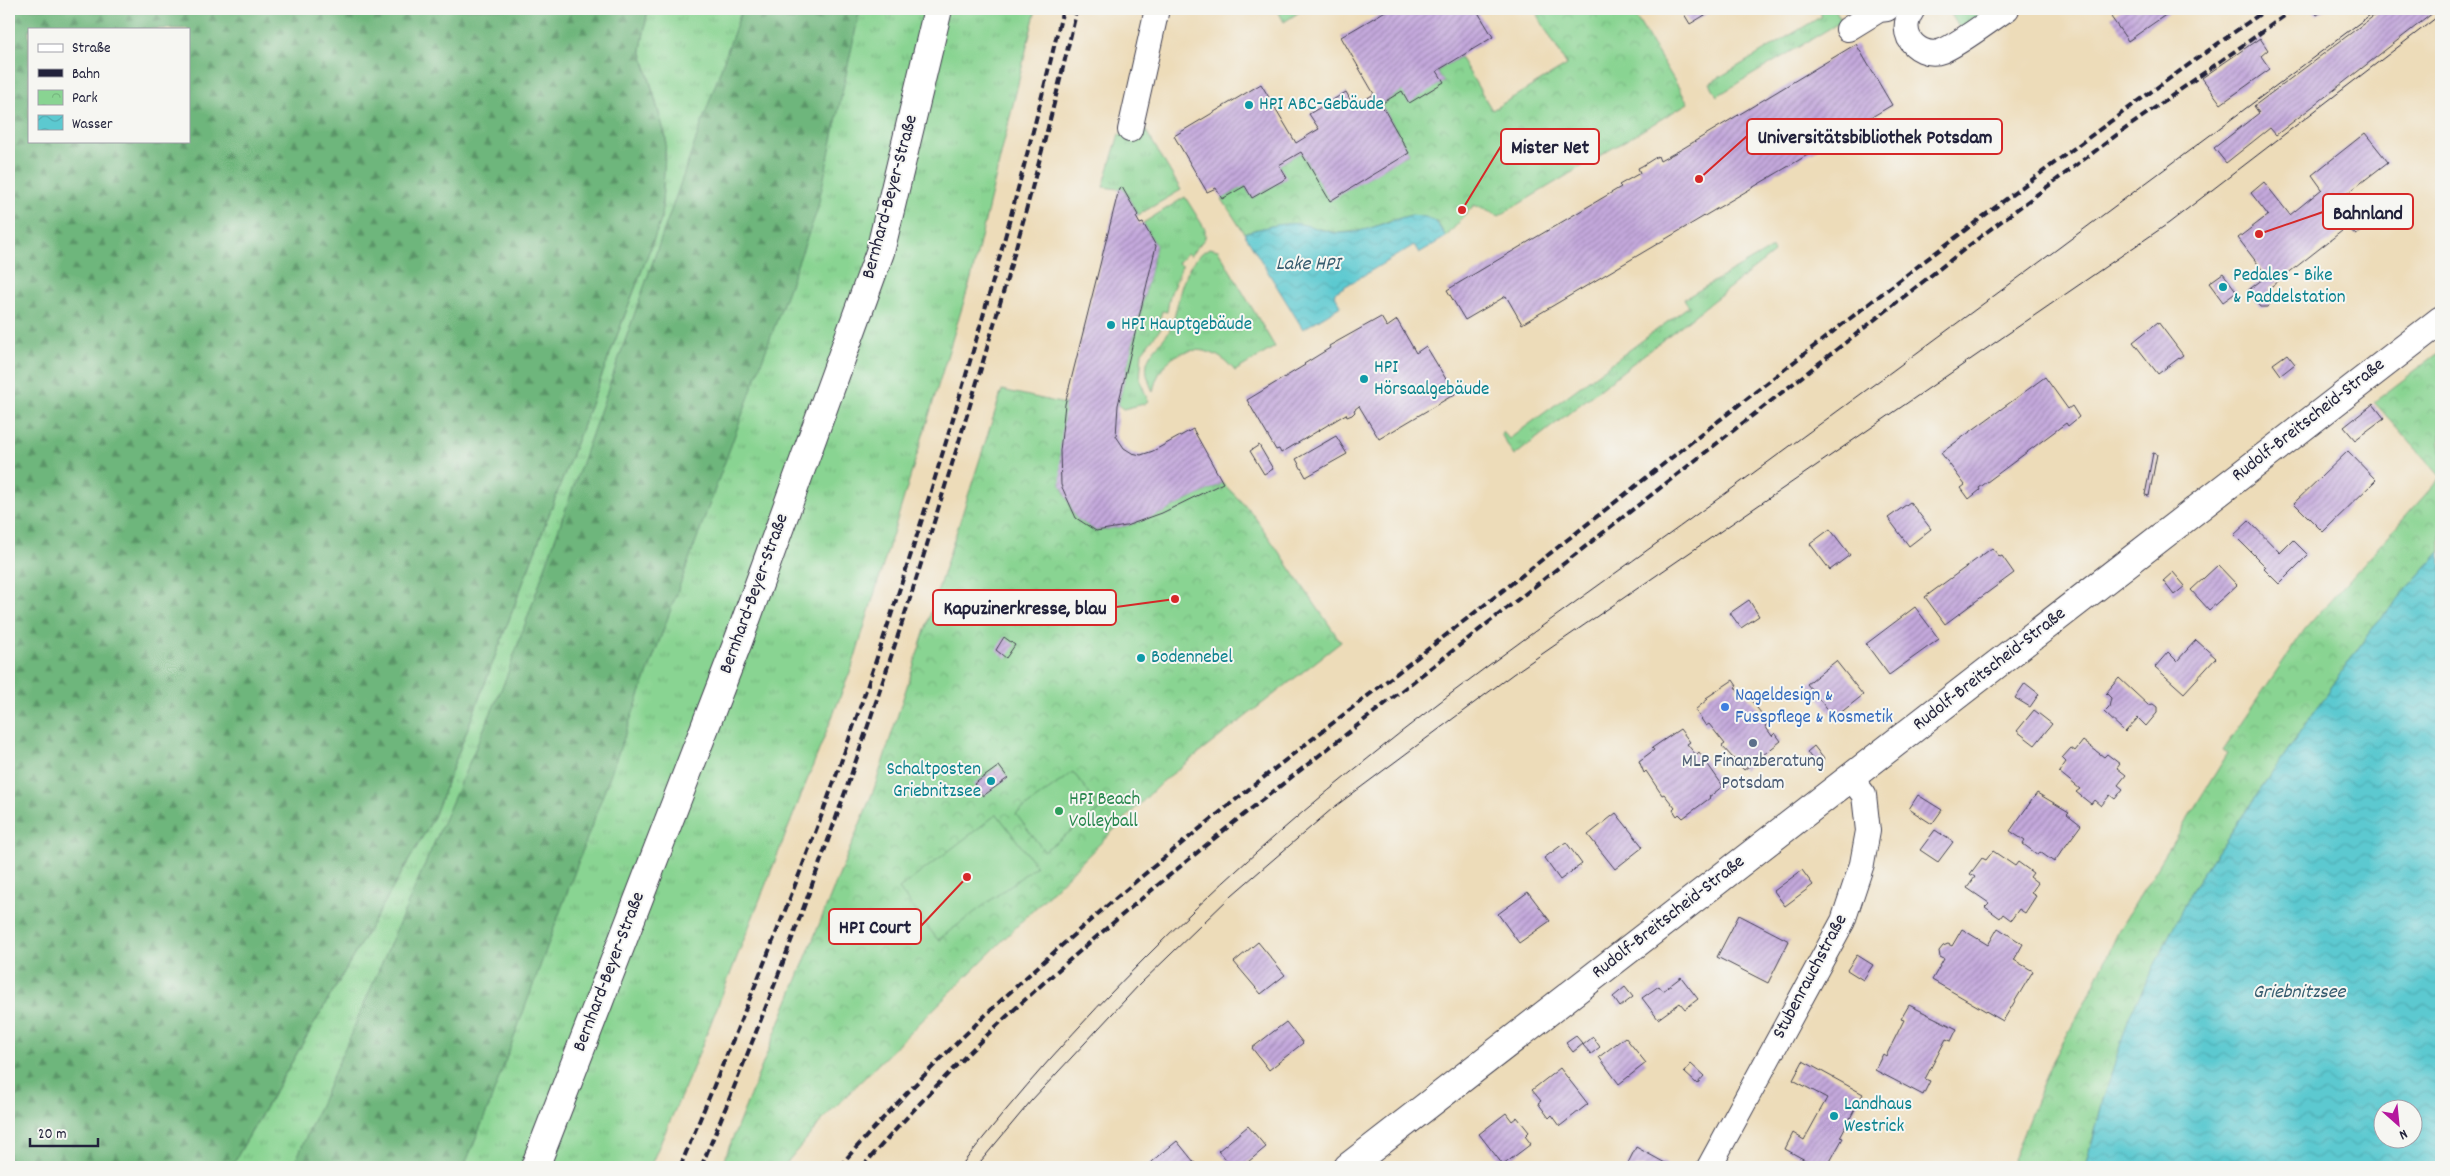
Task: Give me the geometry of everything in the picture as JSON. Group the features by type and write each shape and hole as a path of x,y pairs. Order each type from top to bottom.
{"street":[{"name":"Bernhard-Beyer-Straße","path":"535,1167 739,639 880,252 938,9"},
{"path":"1130,130 1157,9"},
{"path":"1848,29 1879,10 1887,9"},
{"path":"1913,9 1906,22 1906,30 1913,44 1926,52 1942,51 2007,9"},
{"name":"Rudolf-Breitscheid-Straße","path":"1348,1167 2441,320"},
{"name":"Stubenrauchstraße","path":"1709,1167 1843,921 1862,864 1868,831 1864,795 1850,778"}],"green space":[{"path":"9,9 648,9 641,50 666,138 661,220 434,817 231,1167 9,1167"},
{"path":"648,9 1036,9 972,275 852,667 691,1073 650,1167 231,1167 434,817 661,220 666,138 641,49"},
{"path":"742,9 860,9 817,211 487,1111 464,1167 293,1167 506,678"},
{"path":"1277,9 1304,9 1284,22"},
{"path":"1547,9 1631,9 1688,103 1499,216 1474,205 1446,237 1437,222 1389,221 1364,231 1336,233 1299,224 1272,226 1244,233 1222,199 1245,186 1252,198 1286,178 1279,165 1301,152 1330,200 1409,153 1381,104 1402,91 1444,82 1437,71 1460,57 1492,110 1567,65 1537,15"},
{"path":"1818,9 1835,9 1842,21 1717,96 1710,83 1822,16"},
{"path":"1948,9 1989,9 1960,29"},
{"path":"1145,129 1181,190 1138,215 1122,187 1119,189 1103,187 1119,134 1131,137"},
{"path":"1185,197 1205,229 1205,238 1190,256 1187,253 1178,263 1182,266 1170,295 1167,312 1162,311 1158,325 1162,327 1142,352 1140,380 1148,401 1144,404 1123,409 1118,405 1156,246 1143,223"},
{"path":"1209,248 1218,250 1275,347 1235,371 1224,360 1212,353 1199,350 1175,356 1165,365 1158,377 1153,392 1147,371 1149,357 1170,330 1187,273 1199,255"},
{"path":"1773,249 1774,253 1514,456 1501,434 1503,432 1509,439 1689,306 1684,299"},
{"path":"2441,351 2441,477 2374,402"},
{"path":"1002,390 1065,404 1061,485 1076,518 1096,531 1126,526 1162,513 1223,483 1252,513 1341,642 1162,782 826,1116 783,1167 721,1167 874,789"},
{"path":"2441,477 2441,551 2373,627 2192,889 2103,1100 2086,1167 2010,1167 2049,1068 2091,991 2120,928 2228,753 2223,750 2305,629"},
{"name":"HPI Beach Volleyball","path":"1073,772 1101,809 1044,851 1016,814"},
{"path":"997,814 1036,866 938,940 899,889"}],"water":[{"name":"Lake HPI","path":"1411,215 1432,220 1439,226 1446,237 1419,253 1414,245 1334,293 1341,306 1303,329 1244,233 1272,226 1293,224 1338,233 1348,233"},
{"name":"Griebnitzsee","path":"2441,551 2441,1167 2086,1167 2103,1100 2129,1017 2192,889 2373,627"}],"building":[{"name":"HPI ABC-Gebäude","path":"1389,9 1476,9 1493,37 1437,71 1444,82 1411,102 1409,103 1402,91 1381,104 1409,153 1330,201 1301,152 1279,165 1287,178 1252,198 1245,186 1222,199 1216,188 1207,192 1174,136 1261,84 1296,143 1319,129 1309,114 1346,92 1354,106 1374,94 1341,37"},
{"path":"1681,9 1715,9 1690,24"},
{"path":"2123,9 2174,9 2128,41 2111,17"},
{"path":"2312,9 2326,9 2317,15"},
{"path":"2383,9 2438,9 2276,135 2270,128 2226,163 2214,148 2259,113 2254,106"},
{"path":"2260,38 2268,50 2261,56 2270,69 2221,104 2202,78"},
{"path":"1856,44 1892,105 1522,324 1506,296 1465,320 1447,290 1621,187 1619,185 1640,173 1638,168 1658,156 1660,161 1682,149"},
{"path":"2365,133 2388,162 2344,196 2363,220 2364,230 2356,235 2347,227 2268,289 2273,296 2273,301 2267,307 2260,307 2247,291 2267,276 2238,238 2268,215 2251,193 2264,182 2290,215 2322,189 2312,175"},
{"name":"HPI Hauptgebäude","path":"1122,187 1138,215 1136,217 1140,224 1143,223 1156,246 1118,405 1116,436 1124,448 1132,453 1141,455 1153,451 1193,429 1223,483 1162,513 1126,526 1096,531 1076,518 1061,485 1060,451 1065,404 1119,189"},
{"name":"Pedales - Bike & Paddelstation","path":"2223,273 2237,292 2223,302 2209,283"},
{"name":"HPI Hörsaalgebäude","path":"1381,317 1387,327 1397,320 1416,353 1426,346 1455,394 1379,439 1359,406 1352,415 1347,417 1346,414 1281,453 1279,449 1276,450 1247,400 1305,365 1330,348 1329,346"},
{"path":"2158,322 2183,355 2158,374 2133,342"},
{"path":"2287,354 2295,364 2281,375 2273,364"},
{"path":"2045,377 2068,409 2072,406 2079,417 2068,426 2066,423 1979,488 1980,490 1969,499 1961,488 1965,485 1941,453"},
{"path":"2373,404 2384,418 2355,440 2344,427"},
{"path":"1336,436 1347,454 1306,477 1296,459"},
{"path":"1259,445 1273,469 1264,474 1250,451"},
{"path":"2348,451 2376,480 2323,532 2294,503"},
{"path":"2153,453 2157,454 2149,496 2145,495"},
{"path":"1910,502 1931,529 1909,546 1888,518"},
{"path":"2249,521 2280,553 2293,540 2308,555 2279,584 2264,569 2266,567 2234,535"},
{"path":"1830,529 1850,555 1830,570 1810,544"},
{"path":"1992,548 2000,557 2002,556 2014,573 1945,624 1925,597"},
{"path":"2218,565 2237,585 2209,610 2191,590"},
{"path":"2173,572 2185,586 2174,595 2163,581"},
{"path":"1749,600 1759,616 1741,628 1730,613"},
{"path":"1915,607 1939,639 1889,675 1866,644"},
{"path":"1004,637 1015,645 1006,658 996,650"},
{"path":"2196,640 2216,658 2184,693 2155,667 2168,652 2177,661"},
{"path":"1836,661 1863,695 1834,718 1807,684"},
{"path":"2119,678 2148,705 2153,704 2157,707 2157,713 2146,726 2138,718 2125,732 2104,712 2109,707 2111,698 2106,693"},
{"path":"1733,680 1737,686 1735,687 1742,697 1746,694 1769,723 1765,726 1772,736 1775,733 1781,741 1744,770 1722,746 1725,744 1709,724 1706,726 1695,710 1708,699 1706,698"},
{"path":"2025,683 2039,694 2030,707 2015,698"},
{"path":"2034,710 2052,724 2035,745 2017,731"},
{"path":"1680,729 1690,742 1687,744 1696,755 1699,752 1723,786 1683,818 1679,814 1677,816 1673,810 1675,808 1664,794 1662,795 1646,771 1644,773 1639,761 1654,750 1652,748"},
{"path":"2083,741 2104,757 2107,754 2120,764 2117,768 2126,775 2118,785 2123,789 2115,799 2110,795 2101,806 2094,800 2091,804 2076,792 2080,789 2059,772 2066,762 2062,758 2071,748 2075,751"},
{"path":"1814,746 1824,759 1816,764 1807,752"},
{"name":"Schaltposten Griebnitzsee","path":"999,766 1008,778 983,796 974,784"},
{"path":"2037,793 2069,812 2067,814 2081,825 2054,862 2040,852 2038,855 2023,844 2025,841 2010,831"},
{"path":"1918,795 1942,810 1932,824 1909,809"},
{"path":"1616,813 1643,847 1615,869 1588,835"},
{"path":"1935,830 1953,842 1938,862 1920,850"},
{"path":"1566,842 1582,864 1560,880 1544,858"},
{"path":"1993,851 2015,866 2018,862 2033,873 2030,877 2038,883 2031,893 2036,896 2025,913 2019,909 2011,920 2003,914 2000,918 1985,907 1989,903 1967,888 1975,877 1970,874 1982,858 1986,860"},
{"path":"1802,870 1813,885 1785,906 1774,891"},
{"path":"1528,892 1550,921 1519,943 1498,914"},
{"path":"1739,915 1789,941 1768,983 1717,957"},
{"path":"1998,928 2023,944 2014,960 2033,971 2003,1021 1932,980 1944,959 1940,957 1939,951 1948,944 1952,946 1962,929 1988,945"},
{"path":"1258,942 1285,975 1261,994 1234,962"},
{"path":"1857,955 1873,965 1863,980 1847,970"},
{"path":"1681,977 1698,999 1685,1009 1680,1003 1658,1019 1642,998 1659,986 1663,991"},
{"path":"1625,987 1633,997 1620,1007 1613,997"},
{"path":"1909,1005 1957,1029 1951,1041 1946,1039 1925,1079 1930,1081 1923,1095 1875,1070 1883,1054 1886,1056 1904,1020 1901,1019"},
{"path":"1286,1022 1303,1043 1269,1070 1252,1048"},
{"path":"1576,1036 1583,1044 1573,1052 1566,1043"},
{"path":"1593,1037 1600,1047 1591,1054 1583,1045"},
{"path":"1625,1037 1646,1063 1619,1084 1599,1057"},
{"name":"Landhaus Westrick","path":"1803,1061 1863,1094 1840,1137 1843,1138 1827,1167 1818,1167 1785,1149 1793,1133 1804,1140 1827,1098 1793,1080"},
{"path":"1691,1064 1704,1076 1697,1084 1684,1072"},
{"path":"1560,1068 1588,1104 1560,1126 1552,1115 1549,1118 1538,1103 1541,1101 1532,1090"},
{"path":"1506,1113 1512,1121 1517,1117 1529,1132 1525,1136 1531,1144 1503,1165 1479,1134"},
{"path":"1248,1126 1266,1147 1242,1167 1232,1167 1218,1151"},
{"path":"1177,1141 1198,1167 1147,1166"},
{"path":"1636,1147 1667,1164 1666,1167 1626,1167"}],"tram line":[{"path":"960,1167 1050,1059 1146,957 1249,859 1356,768 1493,662 1972,313 2378,9"},
{"path":"976,1167 1031,1101 1139,985 1232,895 1333,808 1513,674 2169,223 2441,14"}],"railway":[{"path":"680,1167 743,1016 803,864 841,762 904,576 934,482 989,294 1040,104 1063,9"},
{"path":"701,1167 800,917 889,664 980,373 1031,192 1077,9"},
{"path":"839,1167 912,1088 989,1012 1068,940 1233,802 1970,226 2167,80 2267,9"},
{"path":"862,1167 976,1045 1097,936 1233,823 1980,237 2118,134 2294,9"}],"place":[{"name":"HPI ABC-Gebäude","path":"1249,105"},
{"name":"Universitätsbibliothek Potsdam","path":"1699,179"},
{"name":"Mister Net","path":"1462,210"},
{"name":"Bahnland","path":"2259,234"},
{"name":"Pedales - Bike & Paddelstation","path":"2223,287"},
{"name":"HPI Hauptgebäude","path":"1111,325"},
{"name":"HPI Hörsaalgebäude","path":"1364,379"},
{"name":"Kapuzinerkresse, blau","path":"1175,599"},
{"name":"Bodennebel","path":"1141,658"},
{"name":"Nageldesign & Fusspflege & Kosmetik","path":"1725,707"},
{"name":"MLP Finanzberatung Potsdam","path":"1753,743"},
{"name":"Schaltposten Griebnitzsee","path":"991,781"},
{"name":"HPI Beach Volleyball","path":"1059,811"},
{"name":"HPI Court","path":"967,877"},
{"name":"Landhaus Westrick","path":"1834,1116"}]}
